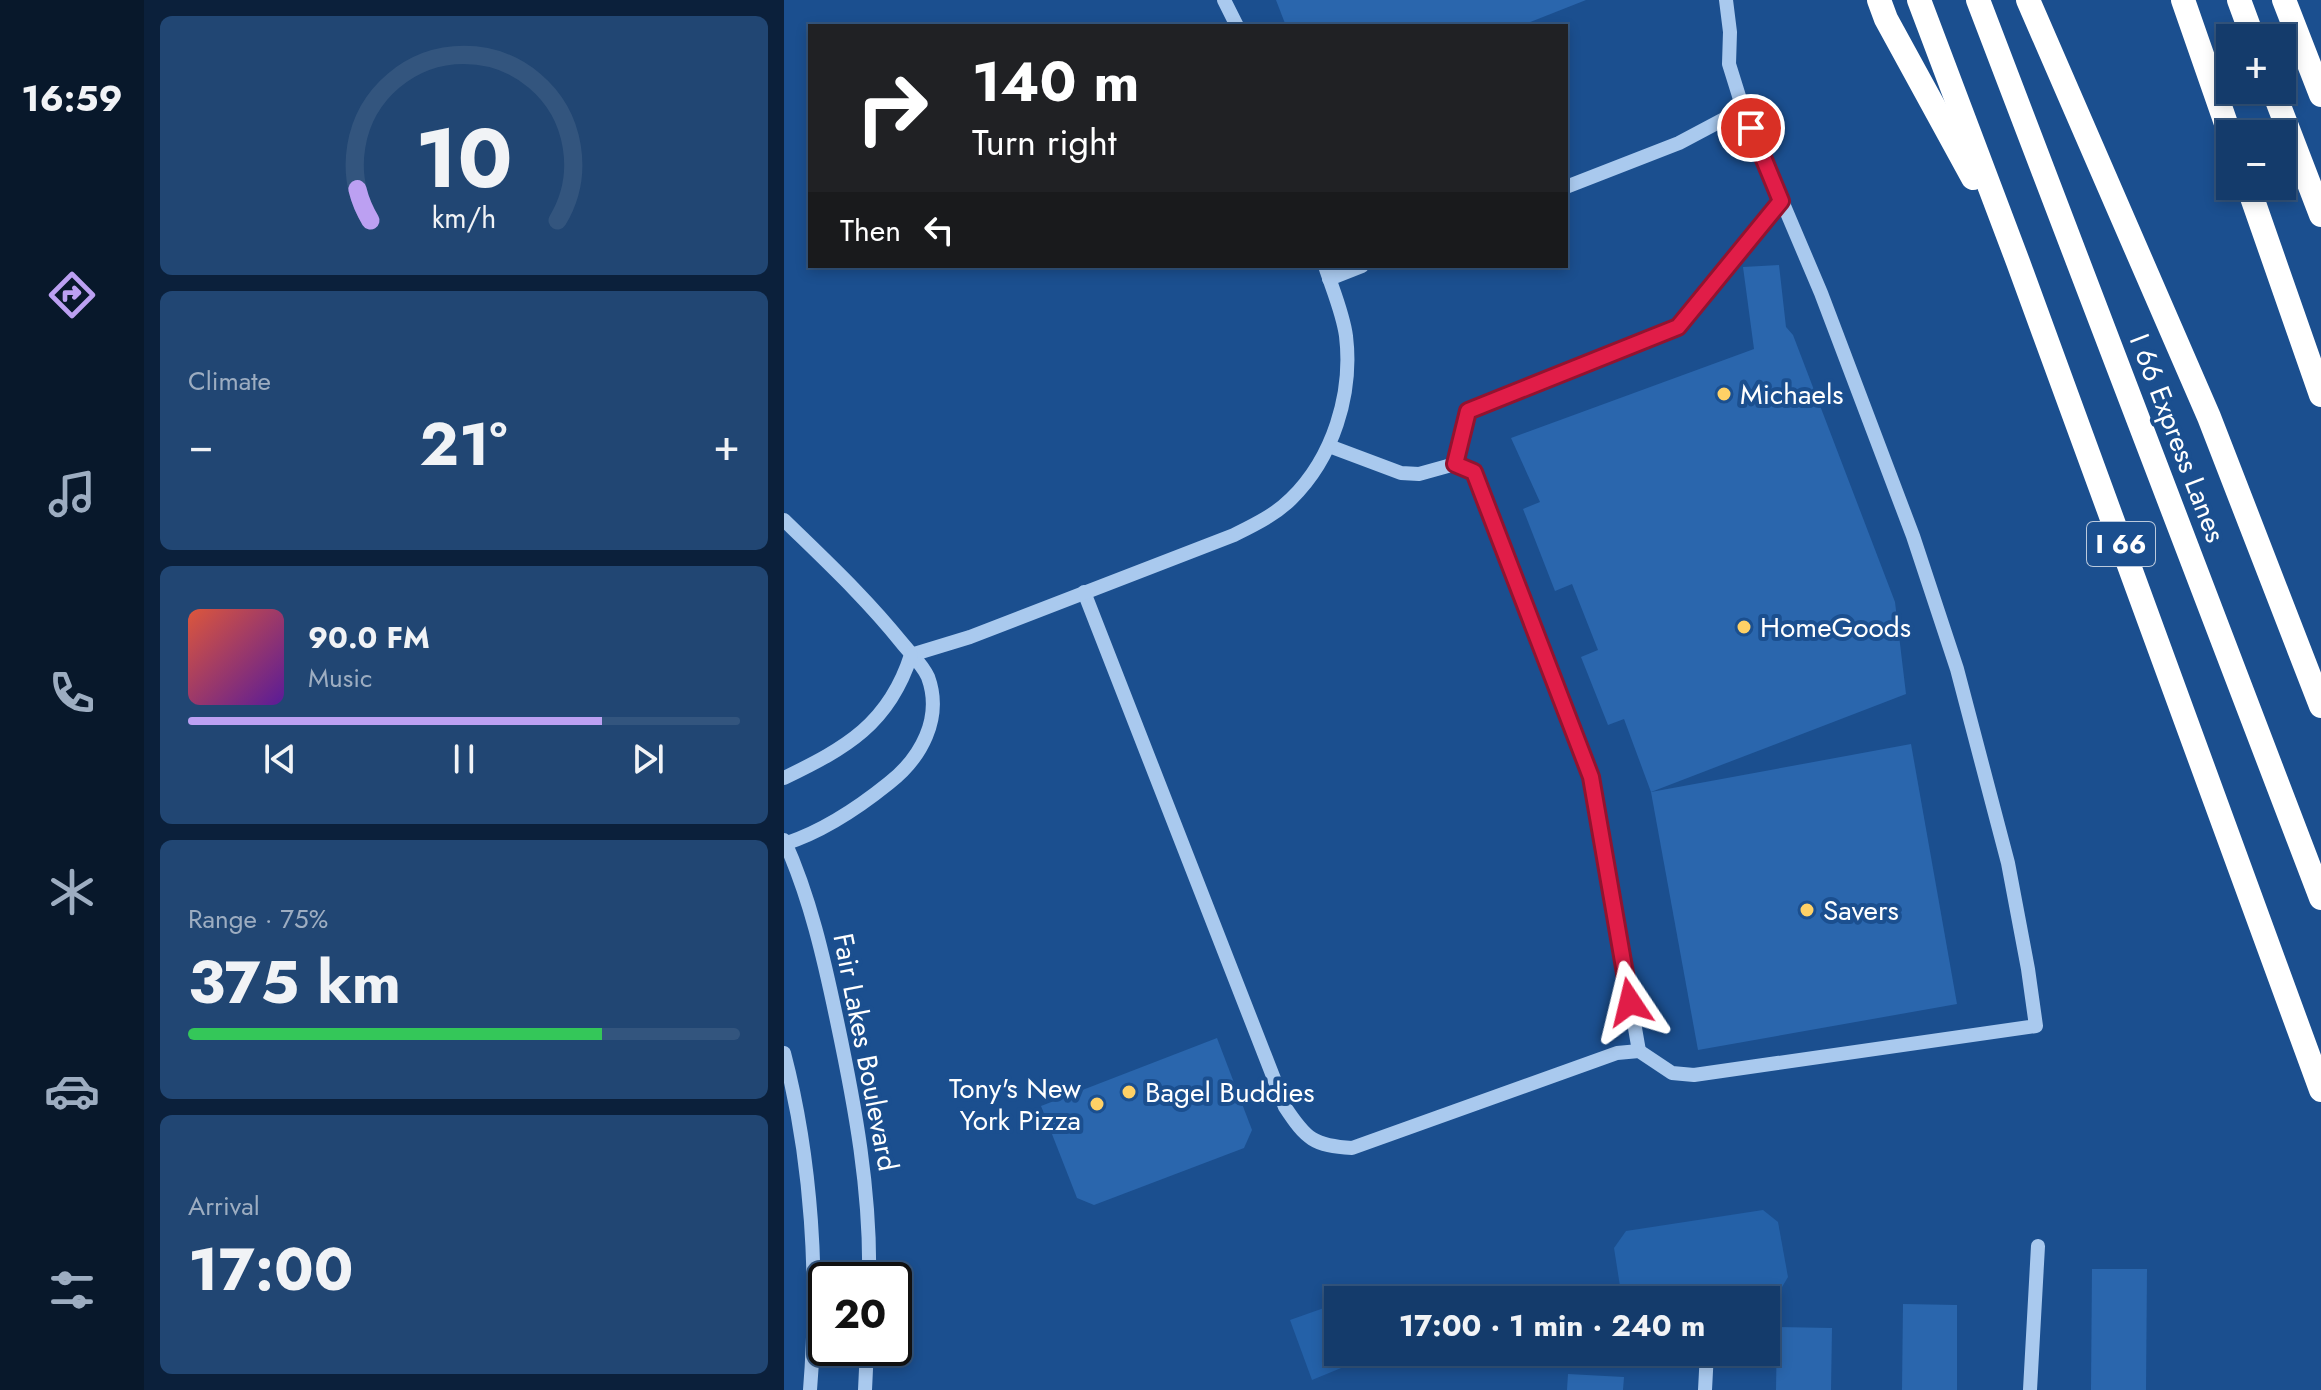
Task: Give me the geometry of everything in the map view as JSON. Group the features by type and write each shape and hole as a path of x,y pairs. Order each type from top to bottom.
{"highway":[{"path":"1879,0 1886,19 2018,262"},
{"name":"I 66","path":"1919,0 2321,1090"},
{"name":"I 66 Express Lanes","path":"1978,0 2321,898"},
{"path":"2028,0 2209,417 2321,706"},
{"path":"2183,0 2225,120"},
{"path":"2239,0 2248,24"},
{"path":"2284,0 2321,95"},
{"path":"2278,104 2321,215"},
{"path":"2253,200 2321,395"}],"street":[{"path":"1224,0 1236,24"},
{"path":"1084,592 1285,1107 1300,1131 1325,1147 1352,1148 1617,1053 1639,1051 1672,1073 1694,1075 2036,1026 2008,863 1957,669 1902,507 1821,293 1743,109 1729,64 1730,32 1726,0"},
{"path":"1568,186 1679,143 1743,109"},
{"path":"1455,464 1468,411 1678,327 1781,201"},
{"path":"911,655 970,637 1234,535 1264,520 1290,501 1313,474 1329,446 1341,413 1347,374 1346,335 1327,273 1352,268"},
{"path":"1329,446 1401,473 1419,474 1455,464 1474,472 1591,777 1639,1051"},
{"path":"784,520 868,601 927,675 932,697 931,723 923,746 905,771 843,817 785,842"},
{"path":"784,778 833,755 859,736 902,684 911,655"},
{"name":"Fair Lakes Boulevard","path":"785,842 798,871 822,951 853,1097 866,1187 868,1262"},
{"path":"784,1053 792,1084 806,1182 812,1261 810,1390"},
{"path":"2030,1390 2038,1246"},
{"path":"865,1390 866,1366"},
{"path":"1705,1390 1706,1366"}],"shaded area":[{"path":"1763,1210 1778,1222 1788,1277 1780,1290 1780,1286 1620,1286 1614,1248 1626,1231"},
{"path":"1324,1308 1324,1366 1346,1366 1312,1380 1290,1320"}],"building":[{"path":"1276,0 1586,0 1525,24 1285,24"},
{"path":"1779,265 1786,327 1793,335 1895,602 1906,694 1651,792 1624,719 1608,725 1581,657 1598,650 1572,584 1555,591 1523,509 1540,502 1511,438 1754,349 1743,267"},
{"name":"Savers","path":"1911,744 1957,1004 1698,1050 1651,792"},
{"path":"1217,1038 1252,1130 1244,1148 1094,1205 1077,1198 1041,1106"},
{"path":"2092,1269 2147,1269 2146,1390 2091,1390"},
{"path":"1903,1304 1957,1305 1957,1390 1902,1390"},
{"path":"1780,1327 1832,1328 1831,1390 1776,1390 1776,1366 1780,1366"},
{"path":"1568,1374 1624,1377 1623,1390 1567,1390"}],"place":[{"name":"Michaels","path":"1724,394"},
{"name":"HomeGoods","path":"1744,627"},
{"name":"Savers","path":"1807,910"},
{"name":"Bagel Buddies","path":"1129,1092"},
{"name":"Tony's New York Pizza","path":"1097,1104"}],"route":[{"path":"1630,1002 1591,777 1474,472 1455,464 1468,411 1678,327 1781,201 1751,128"}]}
